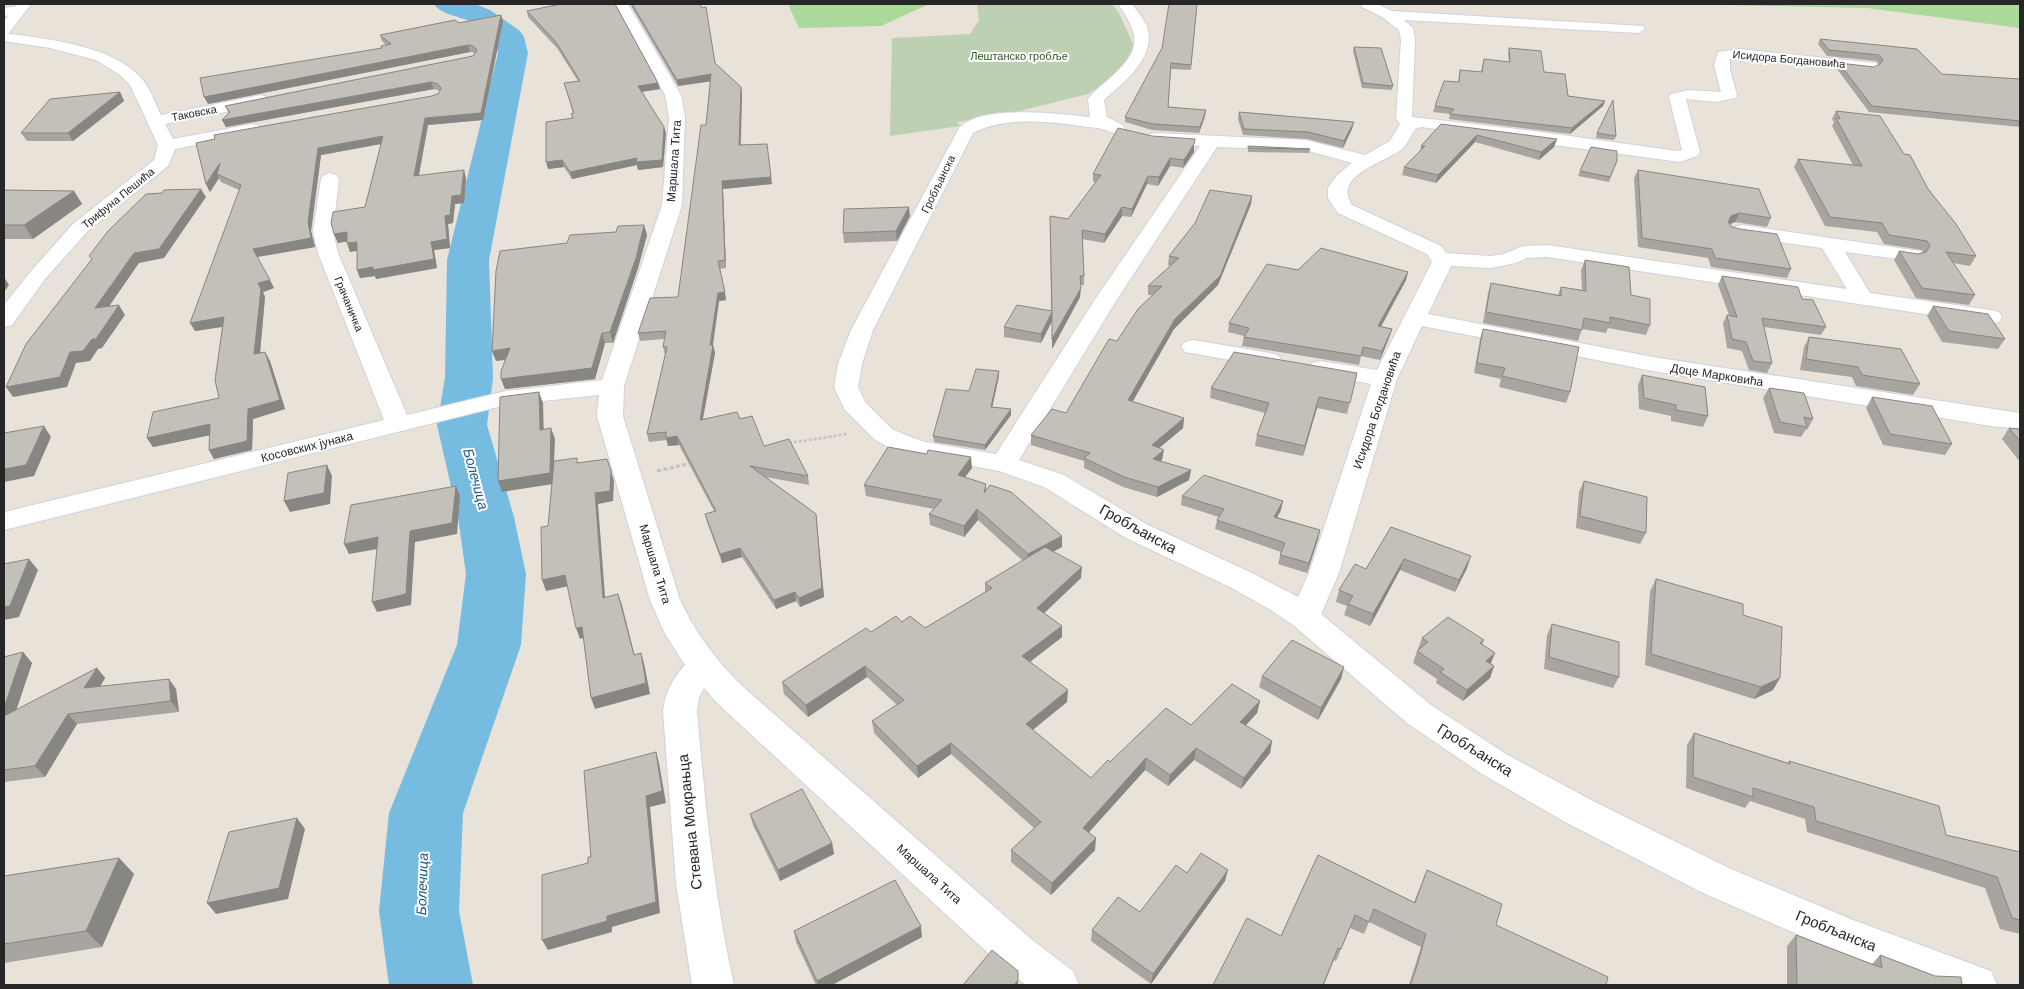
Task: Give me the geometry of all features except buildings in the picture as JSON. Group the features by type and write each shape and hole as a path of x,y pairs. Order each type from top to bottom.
{"street":[{"name":"Маршала Тита","path":"622,4 634,22 673,95 678,117 672,205 612,386 610,416 665,600 681,634 704,667 729,694 1017,953 1058,985"},
{"path":"1027,118 1086,102 1129,68 1141,48 1141,30 1125,4"},
{"path":"1367,4 1389,15 1406,28 1408,40 1404,118 1411,123 1396,145 1366,161 1348,174 1339,185 1337,197 1339,202 1356,215 1434,250 1441,259 1491,262 1509,259 1523,252 1547,251 1991,316"},
{"path":"4,12 22,7"},
{"path":"4,30 22,7"},
{"path":"1389,15 1638,29"},
{"path":"4,37 50,44 101,57 125,72 136,83 167,145 272,126"},
{"name":"Исидора Богдановића","path":"1411,123 1436,123 1680,157 1691,152 1677,97 1684,95 1722,97 1729,95 1721,59 1723,55 1738,53 1871,66"},
{"name":"Таковска","path":"154,121 278,96"},
{"path":"1086,102 1096,110 1098,118 1102,123"},
{"name":"Гробљанска","path":"1366,161 1306,146 1159,138 1135,134 1102,123 1027,118 986,121 975,124 966,130 862,330 848,371 846,387 854,405 878,429 899,442 921,449 1004,464 1054,481 1136,531 1241,580 1304,617 1419,714 1494,764 1580,812 1715,880 1845,936 1976,985"},
{"path":"1004,464 1049,386 1132,258 1212,142"},
{"name":"Трифуна Пешића","path":"4,320 38,275 80,228 162,162 167,145"},
{"name":"Грачаничка","path":"330,179 322,231 328,253 398,424"},
{"path":"1736,230 1913,255"},
{"path":"1830,244 1863,298"},
{"name":"Исидора Богдановића","path":"1304,617 1324,574 1385,379 1400,343 1415,318 1440,267 1441,259"},
{"name":"Доце Марковића","path":"1415,318 1653,364 2020,421"},
{"path":"1193,348 1385,379"},
{"name":"Косовских јунака","path":"4,521 485,403 515,397 612,386"},
{"name":"Стевана Мокрањца","path":"704,667 686,684 681,696 680,710 689,835 712,985"}],"path":[{"path":"787,443 878,429"},
{"path":"629,477 692,462"}],"green space":[{"path":"788,4 929,4 881,26 799,28"},
{"name":"Лештанско гробље","path":"977,4 1112,4 1119,13 1134,46 1132,56 1109,81 1088,94 1015,112 957,122 960,126 890,136 892,38 970,34 979,20"},
{"path":"1679,4 2015,4 2020,7 2020,28 1867,8"}],"waterway":[{"name":"Болечица","path":"431,985 419,911 426,813 489,645 496,574 486,517 462,425 469,378 468,260 513,53 510,37 495,25 465,9 447,4"}]}
